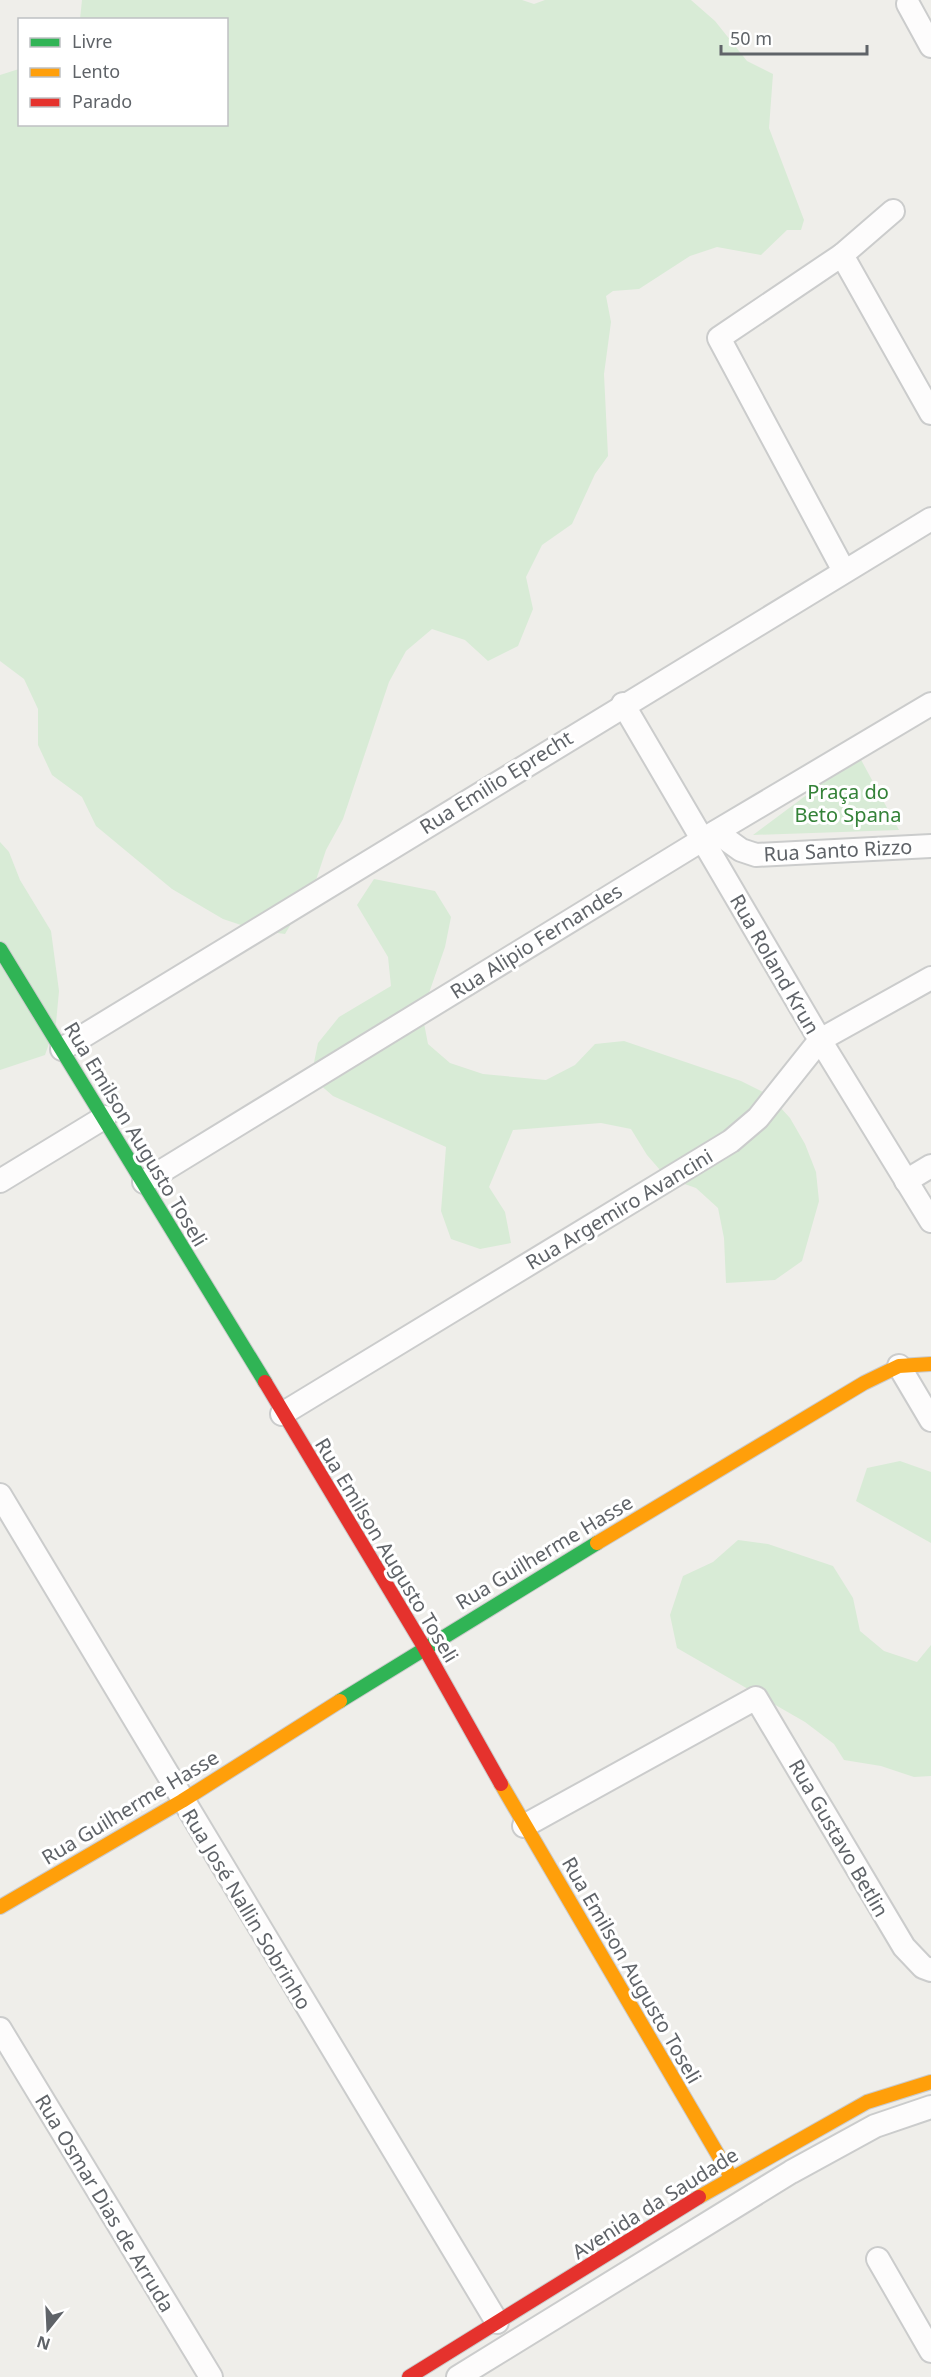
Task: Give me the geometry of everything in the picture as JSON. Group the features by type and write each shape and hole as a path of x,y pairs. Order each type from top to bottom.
{"street":[{"path":"908,4 931,46"},
{"path":"844,571 719,338 842,255 893,211"},
{"path":"842,255 931,413"},
{"name":"Rua Emilio Eprecht","path":"62,1048 623,704 931,519"},
{"name":"Rua Roland Krun","path":"623,704 709,836 820,1040 931,1221"},
{"name":"Rua Alipio Fernandes","path":"144,1182 709,836 931,704"},
{"name":"Rua Santo Rizzo","path":"709,836 756,855 931,846"},
{"name":"Rua Emilson Augusto Toseli","path":"0,949 144,1182 423,1647 524,1826 731,2177"},
{"name":"Rua Argemiro Avancini","path":"282,1414 731,1141 758,1118 820,1040 931,978"},
{"path":"0,1181 105,1118"},
{"path":"906,1181 931,1166"},
{"name":"Rua Guilherme Hasse","path":"0,1907 182,1801 423,1647 864,1383 899,1365 931,1364"},
{"path":"899,1365 931,1420"},
{"name":"Rua José Nallin Sobrinho","path":"0,1495 496,2322"},
{"name":"Rua Gustavo Betlin","path":"524,1826 756,1698 898,1939 923,1967 931,1970"},
{"name":"Rua Osmar Dias de Arruda","path":"0,2029 210,2377"},
{"name":"Avenida da Saudade","path":"409,2377 731,2177 867,2103 931,2082"},
{"path":"459,2377 791,2172 875,2126 931,2107"},
{"path":"878,2259 931,2351"}],"green space":[{"path":"82,0 522,0 534,4 545,0 691,0 715,21 747,61 773,74 769,128 804,220 801,230 787,230 761,255 717,247 690,256 639,289 613,291 606,296 611,322 604,374 608,456 595,474 572,524 542,545 526,577 533,609 518,646 488,661 465,640 432,629 406,651 389,682 343,819 326,850 315,883 285,934 256,930 223,919 172,889 96,826 82,797 52,775 38,745 38,709 24,679 0,661 0,75 18,69 18,126 228,126 228,18 80,18"},
{"name":"Praça do Beto Spana","path":"859,756 899,830 753,835"},
{"path":"0,842 9,852 20,880 51,931 59,991 56,1023 45,1055 0,1070"},
{"path":"374,879 435,891 451,917 445,947 422,1013 428,1044 450,1063 483,1074 546,1080 575,1065 595,1044 624,1041 741,1081 769,1095 790,1118 805,1144 816,1172 819,1201 802,1261 775,1280 726,1283 724,1238 718,1208 696,1188 667,1178 647,1155 631,1129 601,1123 513,1130 489,1187 505,1212 511,1243 480,1249 451,1239 441,1211 446,1147 333,1096 311,1077 318,1043 339,1017 391,986 388,957 357,905"},
{"path":"900,1461 931,1472 931,1543 856,1501 867,1468"},
{"path":"738,1540 768,1544 833,1566 853,1598 860,1631 884,1651 917,1662 931,1645 931,1776 914,1777 881,1766 844,1760 834,1744 805,1722 677,1648 670,1615 683,1576 713,1562"}],"traffic: fast":[{"path":"0,949 265,1382"},
{"path":"340,1701 597,1543"}],"traffic: slow":[{"path":"597,1543 864,1383 899,1366 931,1364"},
{"path":"0,1907 182,1801 340,1701"},
{"path":"501,1784 731,2177"},
{"path":"699,2197 867,2102 931,2082"}],"traffic: jam":[{"path":"265,1382 424,1647 501,1784"},
{"path":"409,2377 699,2197"}]}
